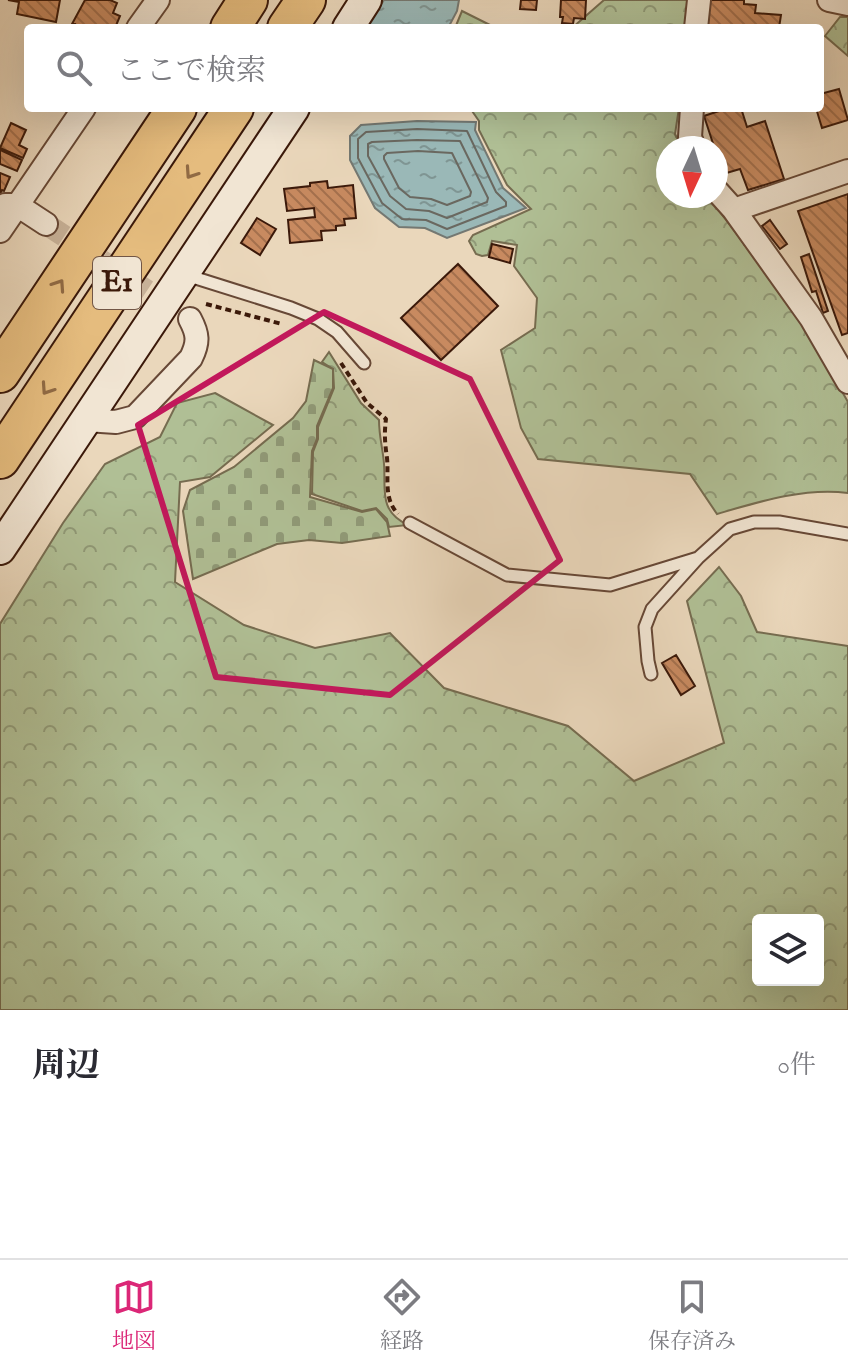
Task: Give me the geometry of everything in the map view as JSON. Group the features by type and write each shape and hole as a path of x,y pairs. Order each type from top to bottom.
{"highway":[{"path":"233,24 248,0"},
{"path":"290,24 306,0"},
{"name":"E1","path":"0,373 174,112"},
{"name":"E1","path":"0,459 231,112"}],"street":[{"path":"141,24 158,0"},
{"path":"351,24 366,0"},
{"path":"696,24 699,0"},
{"path":"829,0 848,4"},
{"path":"0,231 9,205 81,112"},
{"path":"0,549 291,112"},
{"path":"690,136 692,112"},
{"path":"734,210 848,171"},
{"path":"728,203 811,318 848,382"},
{"path":"9,205 46,224"},
{"path":"86,420 116,422 135,417 191,358 197,346 198,332 193,312"}],"lane":[{"path":"183,274 318,319 337,332 364,363"},
{"path":"651,674 645,627 652,609 698,558 730,529 754,522 779,522 848,534"},
{"path":"410,523 507,575 610,585 698,558"}],"path":[{"path":"193,312 206,304 292,327"},
{"path":"341,364 367,403 386,419 387,493 394,512 410,523"}],"highlighted area":[{"path":"324,312 470,379 560,560 390,695 216,677 138,425"}],"green space":[{"path":"604,0 694,0 691,24 577,24"},
{"path":"462,11 488,24 457,24"},
{"path":"840,17 848,17 848,56 825,36"},
{"path":"473,112 678,112 676,136 656,136 656,208 717,208 801,320 848,402 848,493 798,494 717,514 690,474 538,459 521,428 501,350 535,328 537,298 514,266 517,245 492,241 488,255 482,256 476,254 469,241 473,235 531,209 507,185 479,130 479,121"},
{"path":"329,352 361,403 379,420 386,499 392,513 408,525 389,527 387,519 376,508 362,511 312,494 313,452 318,427 334,388 333,369 322,362"},
{"path":"314,360 333,369 333,388 317,426 317,439 312,451 310,497 362,512 376,509 387,522 390,536 342,543 309,540 277,544 193,579 183,511 190,490 234,467 293,418 306,401"},
{"path":"215,393 273,425 210,477 180,482 175,582 244,625 315,648 390,633 444,688 568,726 634,781 724,743 687,601 719,567 741,596 757,632 848,646 848,1010 0,1010 0,624 63,523 105,464 160,437 177,403"}],"water":[{"path":"384,0 459,0 450,24 368,24"},
{"path":"417,121 476,122 475,130 503,188 526,208 447,238 425,228 399,227 375,208 350,160 350,136 361,125"}],"building":[{"path":"8,0 60,0 56,22 17,14 19,2"},
{"path":"85,0 117,3 113,13 120,16 117,24 72,24"},
{"path":"521,0 537,0 536,10 520,9"},
{"path":"561,0 586,0 585,19 574,18 573,24 562,23"},
{"path":"706,0 744,0 744,4 756,5 755,13 781,15 780,24 703,24"},
{"path":"839,89 848,120 822,128 817,112 824,112 824,93"},
{"path":"716,112 742,112 747,127 765,121 784,179 748,190 740,169 728,173 728,136 711,136 704,116"},
{"path":"11,123 26,130 19,145 27,149 23,158 0,148"},
{"path":"0,150 22,160 17,171 0,164"},
{"path":"0,173 10,177 0,194"},
{"path":"327,181 328,188 353,185 356,218 344,219 345,225 336,226 336,230 321,231 322,240 290,243 288,220 315,217 314,208 287,211 284,189"},
{"path":"848,194 848,333 842,335 798,211"},
{"path":"257,218 276,229 260,255 241,243"},
{"path":"770,220 787,244 780,249 762,226"},
{"path":"492,244 513,249 510,263 489,257"},
{"path":"809,254 828,311 823,313 816,291 812,292 801,257"},
{"path":"458,264 498,306 441,360 401,318"},
{"path":"676,655 695,686 681,695 662,663"}],"tunnel":[{"path":"46,224 190,319"}]}
